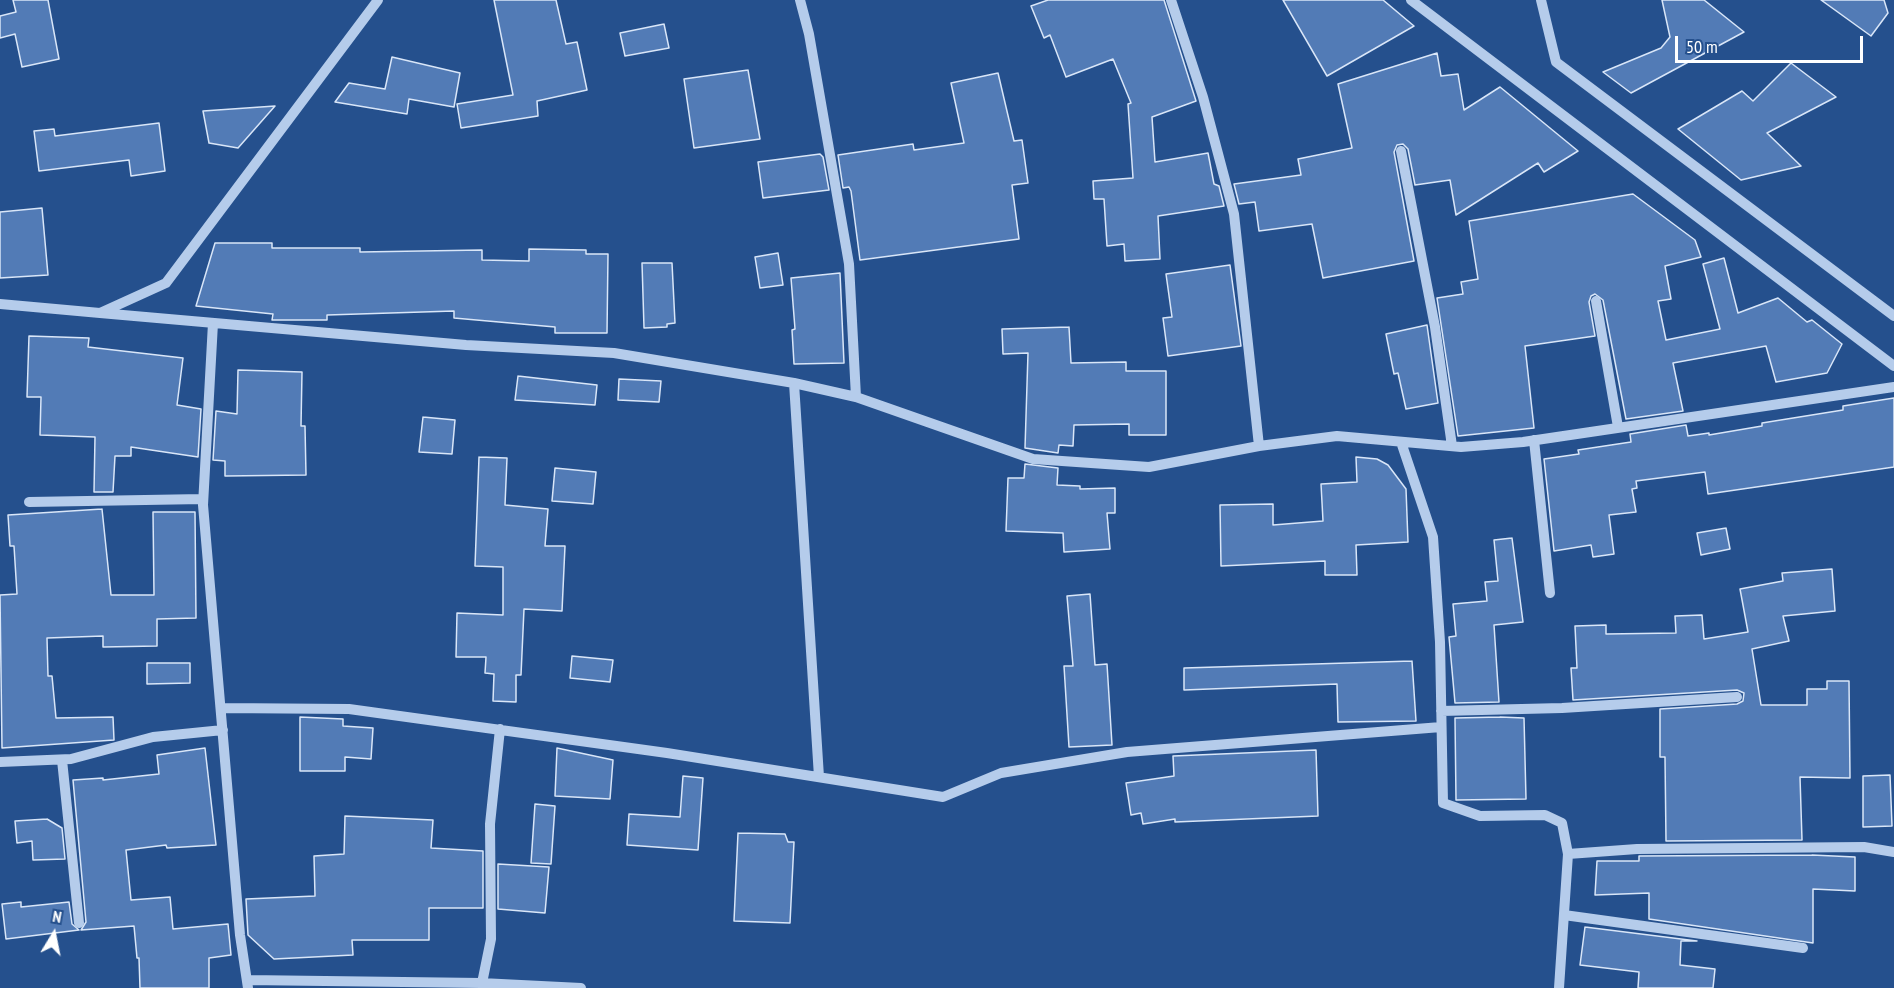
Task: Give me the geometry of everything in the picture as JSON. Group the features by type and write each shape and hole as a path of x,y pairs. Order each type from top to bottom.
{"street":[{"path":"100,313 166,283 378,0"},
{"path":"800,0 809,34 849,264 856,397"},
{"path":"1171,0 1203,97 1234,214 1259,446"},
{"path":"1411,0 1894,366"},
{"path":"1541,0 1556,63 1894,316"},
{"path":"1401,151 1434,327 1452,446"},
{"path":"1596,301 1618,427"},
{"path":"0,304 466,345 614,353 794,383 856,397 1033,459 1149,467 1259,446 1337,436 1452,446 1534,440 1894,387"},
{"path":"213,323 203,499 240,936 247,984 581,988"},
{"path":"794,383 819,777"},
{"path":"1534,440 1550,592"},
{"path":"1401,442 1433,537 1440,642 1443,804 1480,816 1545,815 1562,823 1568,854 1559,988"},
{"path":"28,502 203,499"},
{"path":"1441,711 1562,708 1737,698"},
{"path":"221,708 349,709 500,729 943,797 1001,773 1127,752 1441,727"},
{"path":"482,986 491,939 490,824 500,729"},
{"path":"0,762 62,760 153,737 223,730"},
{"path":"62,760 79,923"},
{"path":"1568,854 1637,849 1852,847 1894,852"},
{"path":"1564,915 1803,948"}],"building":[{"path":"13,0 48,0 59,59 22,67 15,34 0,38 0,16 16,12"},
{"path":"494,0 556,0 566,44 577,42 587,90 537,101 538,116 461,128 457,104 513,95"},
{"path":"1048,0 1164,0 1196,101 1152,117 1155,162 1208,153 1214,184 1219,186 1224,206 1158,216 1160,259 1125,261 1124,244 1107,246 1104,199 1094,199 1093,181 1133,178 1128,104 1131,103 1113,59 1066,77 1050,35 1044,38 1031,6"},
{"path":"1283,0 1383,0 1414,26 1327,76"},
{"path":"1662,0 1704,0 1744,32 1631,93 1603,72 1661,48 1670,37"},
{"path":"1821,0 1884,0 1888,13 1871,36"},
{"path":"664,24 669,48 625,56 620,33"},
{"path":"1437,53 1441,76 1458,74 1464,110 1500,87 1578,151 1544,172 1538,163 1456,215 1450,180 1415,185 1408,149 1403,144 1397,145 1394,152 1414,261 1323,278 1312,224 1259,231 1255,202 1239,204 1234,184 1301,175 1298,159 1352,148 1338,84"},
{"path":"392,57 460,73 454,107 409,99 407,114 335,102 349,83 385,89"},
{"path":"1791,63 1836,97 1767,133 1801,166 1741,180 1678,129 1742,91 1753,101"},
{"path":"748,70 760,139 694,148 684,79"},
{"path":"998,73 1014,141 1022,140 1028,183 1012,185 1019,239 860,260 851,191 849,187 843,188 838,155 913,144 914,150 964,143 951,83"},
{"path":"275,106 238,148 209,143 203,111"},
{"path":"159,123 165,171 131,176 129,160 39,171 34,131 54,129 55,136"},
{"path":"820,154 823,157 829,190 763,198 758,162"},
{"path":"1633,194 1695,240 1701,257 1665,266 1671,299 1658,301 1666,340 1720,329 1703,264 1724,258 1738,313 1778,298 1807,322 1812,320 1842,344 1827,373 1776,382 1766,346 1673,363 1683,411 1626,419 1603,300 1595,294 1591,296 1589,302 1595,336 1525,346 1534,428 1458,436 1437,298 1463,294 1461,282 1478,279 1469,221"},
{"path":"42,208 48,275 0,278 0,212"},
{"path":"215,243 272,243 272,248 360,248 360,252 482,250 482,260 529,261 529,249 586,250 586,254 608,254 607,333 555,333 555,327 454,318 454,311 327,315 327,320 272,320 273,314 196,306"},
{"path":"778,253 783,285 760,288 755,257"},
{"path":"642,263 672,263 675,323 667,324 667,327 644,328"},
{"path":"1230,265 1241,346 1168,356 1163,318 1172,317 1166,274"},
{"path":"840,273 844,363 794,364 792,330 795,329 791,278"},
{"path":"1427,325 1438,403 1406,409 1398,373 1394,374 1386,334"},
{"path":"1069,327 1071,363 1126,362 1126,371 1166,371 1166,435 1129,435 1129,424 1074,425 1073,446 1059,445 1058,453 1025,448 1028,353 1003,354 1002,329"},
{"path":"29,336 89,338 88,347 183,358 177,405 201,409 198,457 131,447 131,456 115,456 113,492 94,492 95,437 40,435 41,397 27,397"},
{"path":"238,370 302,372 301,426 305,426 306,475 225,476 225,461 213,460 216,411 237,414"},
{"path":"518,376 597,385 595,405 515,400"},
{"path":"619,379 661,381 659,402 618,400"},
{"path":"1894,398 1894,467 1708,494 1705,472 1636,481 1637,488 1632,489 1636,512 1609,515 1614,554 1593,557 1591,545 1554,551 1544,459 1579,454 1578,450 1631,442 1630,434 1686,425 1688,436 1709,433 1709,435 1762,426 1762,423 1843,410 1843,406"},
{"path":"423,417 455,420 452,454 419,452"},
{"path":"479,457 507,458 505,505 548,509 545,546 565,546 562,611 524,609 521,675 516,675 516,702 493,701 494,674 485,673 486,657 456,657 457,613 503,615 503,567 475,566"},
{"path":"1356,457 1377,459 1388,465 1406,489 1408,542 1356,545 1357,575 1325,575 1325,561 1221,566 1220,505 1273,504 1273,525 1323,521 1321,484 1357,482"},
{"path":"1025,464 1058,468 1057,485 1080,486 1080,489 1115,488 1115,513 1107,513 1110,549 1064,552 1063,533 1006,531 1008,478 1024,478"},
{"path":"555,468 596,472 593,504 552,501"},
{"path":"102,509 111,595 154,595 153,512 195,512 196,618 157,619 157,646 103,647 103,636 47,638 48,676 52,676 56,718 113,717 114,740 2,748 0,595 17,594 14,546 10,546 8,515"},
{"path":"1726,528 1730,549 1701,555 1697,533"},
{"path":"1512,538 1523,622 1494,625 1499,702 1455,703 1449,637 1456,636 1453,604 1487,601 1485,582 1498,581 1494,540"},
{"path":"1832,569 1835,611 1783,616 1789,641 1752,649 1761,705 1807,705 1807,689 1827,689 1827,681 1849,681 1850,778 1800,777 1802,840 1666,841 1665,757 1660,757 1660,709 1737,704 1743,701 1744,693 1737,690 1573,700 1571,668 1577,668 1575,626 1606,625 1606,634 1676,633 1675,616 1702,615 1704,639 1748,632 1740,589 1783,581 1782,573"},
{"path":"1090,594 1095,665 1107,664 1112,745 1069,747 1064,666 1073,666 1067,596"},
{"path":"572,656 613,660 610,682 570,678"},
{"path":"1412,661 1416,721 1338,722 1337,684 1184,690 1184,668"},
{"path":"147,663 190,663 190,683 147,684"},
{"path":"300,717 343,719 343,726 373,728 371,759 345,757 345,771 300,771"},
{"path":"1455,718 1524,718 1526,799 1456,800"},
{"path":"205,748 216,845 167,848 166,845 126,850 131,900 170,897 173,929 228,924 231,955 209,958 209,988 140,988 139,958 137,958 134,926 81,930 86,922 73,780 103,778 103,780 159,774 157,755"},
{"path":"557,748 613,760 610,799 555,796"},
{"path":"1316,750 1318,816 1175,822 1175,819 1143,824 1141,813 1131,815 1126,783 1174,776 1173,756"},
{"path":"1890,775 1892,826 1863,827 1863,776"},
{"path":"683,776 703,778 698,850 627,845 629,814 680,817"},
{"path":"535,804 555,806 551,864 531,863"},
{"path":"345,816 433,820 431,848 483,851 483,908 429,908 429,940 352,940 353,955 274,959 248,935 246,899 315,896 314,856 344,854"},
{"path":"47,819 62,828 65,859 33,860 32,841 17,843 15,821"},
{"path":"738,833 785,834 788,842 794,842 790,923 734,921"},
{"path":"1812,855 1855,857 1855,891 1813,889 1813,943 1649,919 1649,893 1595,895 1597,861 1639,861 1639,856"},
{"path":"498,864 549,867 545,913 498,909"},
{"path":"21,902 21,907 69,902 72,924 79,930 6,939 2,904"},
{"path":"1585,927 1697,941 1681,941 1680,965 1715,969 1713,988 1638,988 1639,972 1580,965"}]}
